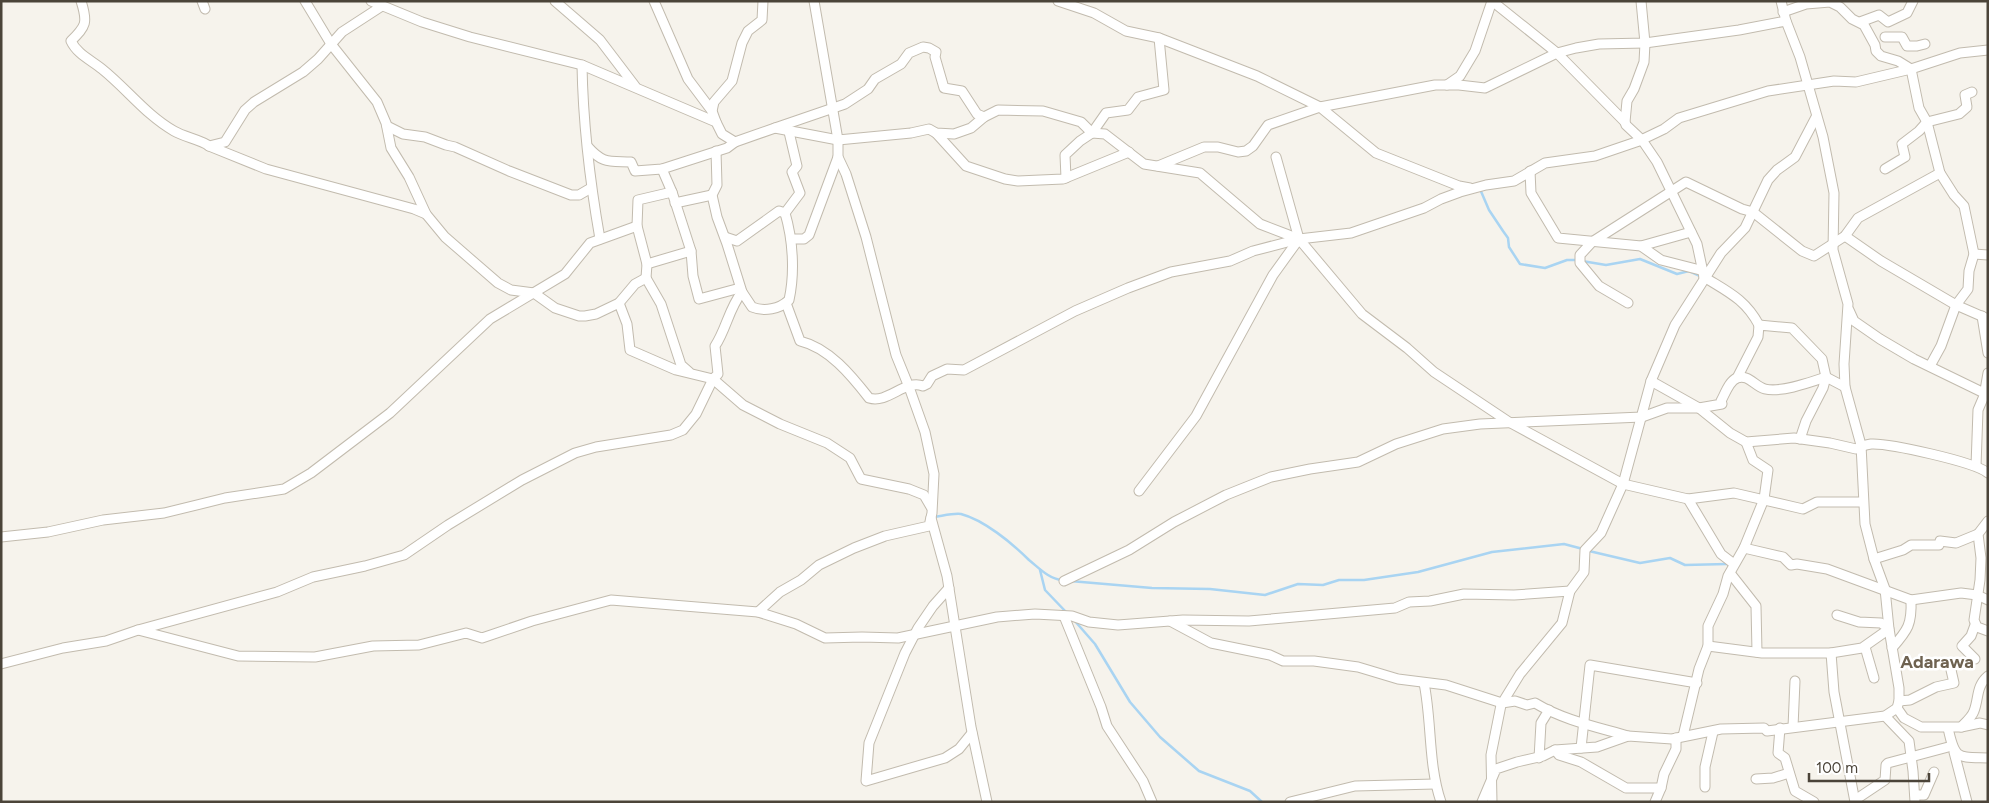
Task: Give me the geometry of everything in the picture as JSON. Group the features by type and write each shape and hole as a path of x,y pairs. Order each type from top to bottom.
{"street":[{"path":"81,1 85,20 82,32 70,41 78,52 103,69 154,118 185,137 205,142 209,146 266,169 414,209 426,214"},
{"path":"305,1 331,44 373,95 387,126 391,148 409,177 426,214 445,238 504,287 511,290 534,293 555,308 579,316 596,314 619,303 635,284 646,278"},
{"path":"371,1 422,22 470,37 582,65 716,122"},
{"path":"555,1 604,44 636,87"},
{"path":"654,1 688,79 712,111 722,134 735,142"},
{"path":"712,111 715,99 733,79 742,43 748,31 762,20 763,1"},
{"path":"791,239 804,240 809,235 838,157 838,140 814,1"},
{"path":"1058,1 1094,13 1126,31 1159,38 1257,76 1320,107 1376,153 1459,186 1473,188"},
{"path":"1447,85 1460,76 1474,51 1492,1 1557,53 1642,140 1657,162 1697,244 1704,274"},
{"path":"1625,122 1627,101 1634,89 1644,62 1645,43 1641,1"},
{"path":"1781,1 1784,16 1800,57 1823,137 1834,193 1832,244 1848,308 1854,321 1914,359 1984,393"},
{"path":"1158,166 1204,147 1238,152 1246,151 1253,146 1268,125 1320,107 1435,85 1485,88 1557,53 1585,46 1645,43 1739,30 1784,16 1806,4 1829,1 1840,7 1852,19 1864,24 1876,45 1876,51 1881,56 1898,61 1911,69 1919,108 1928,122 1940,173 1954,195 1964,206 1974,254 1969,270 1968,290 1956,305 1941,346 1930,366"},
{"path":"1860,22 1880,16 1888,22 1907,13 1913,1"},
{"path":"209,146 224,142 246,110 254,102 303,72 347,28 382,6"},
{"path":"1885,38 1902,37 1907,46"},
{"path":"1066,178 1065,155 1092,133 1106,113 1128,110 1138,97 1164,90 1159,38"},
{"path":"1907,46 1925,44"},
{"path":"1898,61 1907,46"},
{"path":"588,147 597,157 605,161 631,162 634,170 662,169 727,148 735,142 775,128 832,110 856,98 868,89 875,79 901,64 909,53 923,47 936,52 935,57 944,88 962,91 976,114 984,117"},
{"path":"786,303 800,340 822,349 854,378 869,398 873,399 892,394 916,384 925,386 932,376 947,370 964,370 996,351 1040,331 1072,312 1171,272 1230,261 1253,251 1299,239 1351,233 1424,208 1443,198 1473,188 1514,180 1545,163 1597,155 1609,149 1642,140 1664,129 1679,118 1700,110 1768,91 1834,81 1856,82 1911,69 1960,53 1988,50"},
{"path":"582,65 583,105 591,188 600,240"},
{"path":"1885,169 1905,157 1902,144 1920,131 1928,122 1959,114 1967,107 1965,95 1972,92"},
{"path":"936,133 954,134 962,132 998,110 1043,111 1081,122 1092,133 1105,134 1140,162 1200,173 1258,223 1299,239"},
{"path":"1492,802 1491,755 1502,703 1520,674 1562,622 1570,591 1584,572 1585,550 1601,533 1623,484 1651,381 1675,325 1704,274 1745,228 1768,180 1777,170 1795,157 1816,117"},
{"path":"387,126 403,134 425,137 443,144 455,146 509,171 572,195 579,195 591,188"},
{"path":"775,128 838,140 911,133 929,129 936,133 963,164 976,170 1018,181 1066,178 1129,152"},
{"path":"716,151 717,185 712,195 717,217 741,290 754,308 764,310 786,303 789,300 791,288 791,239 785,213 800,193 792,172 797,166 789,132"},
{"path":"758,612 780,592 801,580 819,565 885,536 929,526 932,513 934,474 925,432 910,386 896,355 866,237 846,174 838,157"},
{"path":"1276,157 1299,239 1362,314 1407,348 1434,372 1509,422 1623,484 1688,499 1734,494 1803,509 1817,502 1863,502"},
{"path":"662,169 672,192 691,251 693,276 699,299 741,290"},
{"path":"1530,171 1531,192 1558,238 1641,246 1691,232"},
{"path":"1628,303 1599,286 1580,264 1580,255 1592,242 1687,182 1742,209 1753,212 1802,251 1816,255 1845,236 1858,218 1940,173"},
{"path":"672,192 638,200 637,226 647,264 646,278 659,301 680,365 694,376"},
{"path":"674,203 712,195"},
{"path":"725,237 737,241 779,211 785,213"},
{"path":"1,536 48,532 103,520 164,513 225,498 284,489 311,473 390,413 490,318 566,274 590,244 637,226"},
{"path":"1845,236 1881,261 1956,305 1985,318 1988,353"},
{"path":"1139,491 1196,416 1273,275 1299,239"},
{"path":"1064,581 1129,550 1174,522 1226,495 1270,477 1310,468 1358,462 1396,444 1443,430 1480,424 1509,422 1642,417 1667,408 1699,408 1722,404 1721,400 1737,378 1758,337 1759,325 1744,302 1704,274 1661,260 1641,246"},
{"path":"647,264 691,251"},
{"path":"1974,254 1988,255"},
{"path":"1,664 64,648 106,641 138,630 277,592 313,577 365,566 404,555 448,525 522,480 575,453 596,447 671,435 683,430 696,414 713,379 718,374 714,346 722,336 741,290"},
{"path":"619,303 627,324 630,350 694,376 713,379 743,405 780,424 827,443 850,458 861,479 909,489 924,495 932,513 949,588 972,732 987,802"},
{"path":"1848,308 1844,364 1845,387 1861,446 1865,524 1874,559 1885,589 1889,629 1899,688 1898,704 1902,733"},
{"path":"1759,325 1792,328 1822,360 1826,377 1824,388 1806,421 1800,439"},
{"path":"1976,466 1978,410 1988,373"},
{"path":"1737,378 1748,377 1765,389 1796,386 1826,377 1845,387"},
{"path":"1651,381 1699,408 1730,433 1746,442 1783,438 1800,439 1856,449 1873,444 1937,455 1976,466 1988,473"},
{"path":"1655,802 1662,788 1664,774 1676,749 1697,683 1708,646 1708,626 1764,499 1768,470 1753,460 1746,442"},
{"path":"1688,499 1720,554 1734,564"},
{"path":"1874,559 1911,546 1939,545 1940,541 1956,543 1978,534 1988,521"},
{"path":"1975,658 1962,646 1971,636 1975,625 1981,558 1978,534"},
{"path":"1744,548 1783,557 1791,565 1798,564 1827,569 1911,600 1961,593 1977,595 1988,600"},
{"path":"1730,573 1756,606 1757,652"},
{"path":"949,588 933,606 905,653 869,743 866,781 945,758 959,749 972,732"},
{"path":"138,630 238,656 315,657 373,646 419,645 466,633 482,638 532,621 611,600 758,612 796,624 825,638 862,636 898,638 1003,617 1035,614 1072,616 1089,622 1118,625 1170,621 1249,621 1395,608 1409,602 1430,601 1464,594 1570,591"},
{"path":"1892,648 1909,627 1912,616 1911,600"},
{"path":"1837,615 1859,622 1881,623 1889,629"},
{"path":"1064,616 1107,726 1142,781 1152,802"},
{"path":"1170,621 1211,643 1270,655 1284,661 1314,661 1350,666 1398,679 1446,685 1502,703 1516,700 1527,705 1535,702 1549,710 1584,724 1628,736 1661,739 1713,732 1721,729 1764,728 1767,731 1885,716 1898,704 1936,687 1954,683 1951,670"},
{"path":"1975,625 1988,630"},
{"path":"1708,646 1757,652 1831,653 1865,647 1889,629"},
{"path":"1865,647 1874,678"},
{"path":"1831,653 1833,689 1855,801 1885,780 1886,765 1888,763 1911,756 1953,749 1967,758 1988,758"},
{"path":"1581,748 1590,665 1697,683"},
{"path":"1961,727 1969,720 1974,710 1978,690 1988,676"},
{"path":"1793,727 1795,681"},
{"path":"1424,682 1429,707 1430,738 1436,784 1441,802"},
{"path":"1898,704 1904,718 1922,727 1948,728 1980,724 1988,725"},
{"path":"1539,758 1541,723 1549,710"},
{"path":"1885,716 1909,741 1915,798 1924,795 1934,772"},
{"path":"1780,728 1778,753 1785,758 1795,791 1814,802"},
{"path":"1948,728 1967,802"},
{"path":"1705,787 1705,767 1713,732"},
{"path":"1482,802 1496,769 1517,762 1539,758 1555,750 1597,746 1628,736"},
{"path":"1555,750 1559,754 1581,762 1626,788 1662,788"},
{"path":"1756,779 1773,778 1789,773"},
{"path":"1290,802 1356,786 1436,784"}],"waterway":[{"path":"1480,189 1489,210 1508,238 1509,247 1520,264 1545,268 1567,260 1577,260"},
{"path":"1582,261 1606,265 1640,259 1677,274 1689,271 1700,276"},
{"path":"934,517 961,514 979,521 1014,546 1044,573 1062,580"},
{"path":"1070,581 1152,588 1210,589 1265,595 1298,584 1323,585 1339,580 1364,580 1418,572 1492,552 1564,544 1583,549"},
{"path":"1589,551 1640,563 1670,558 1685,565 1727,564"},
{"path":"1040,570 1045,590 1068,614"},
{"path":"1074,620 1095,644 1130,702 1160,737 1199,771 1250,791 1262,802"}],"district":[{"name":"Adarawa","path":"1937,662"}]}
